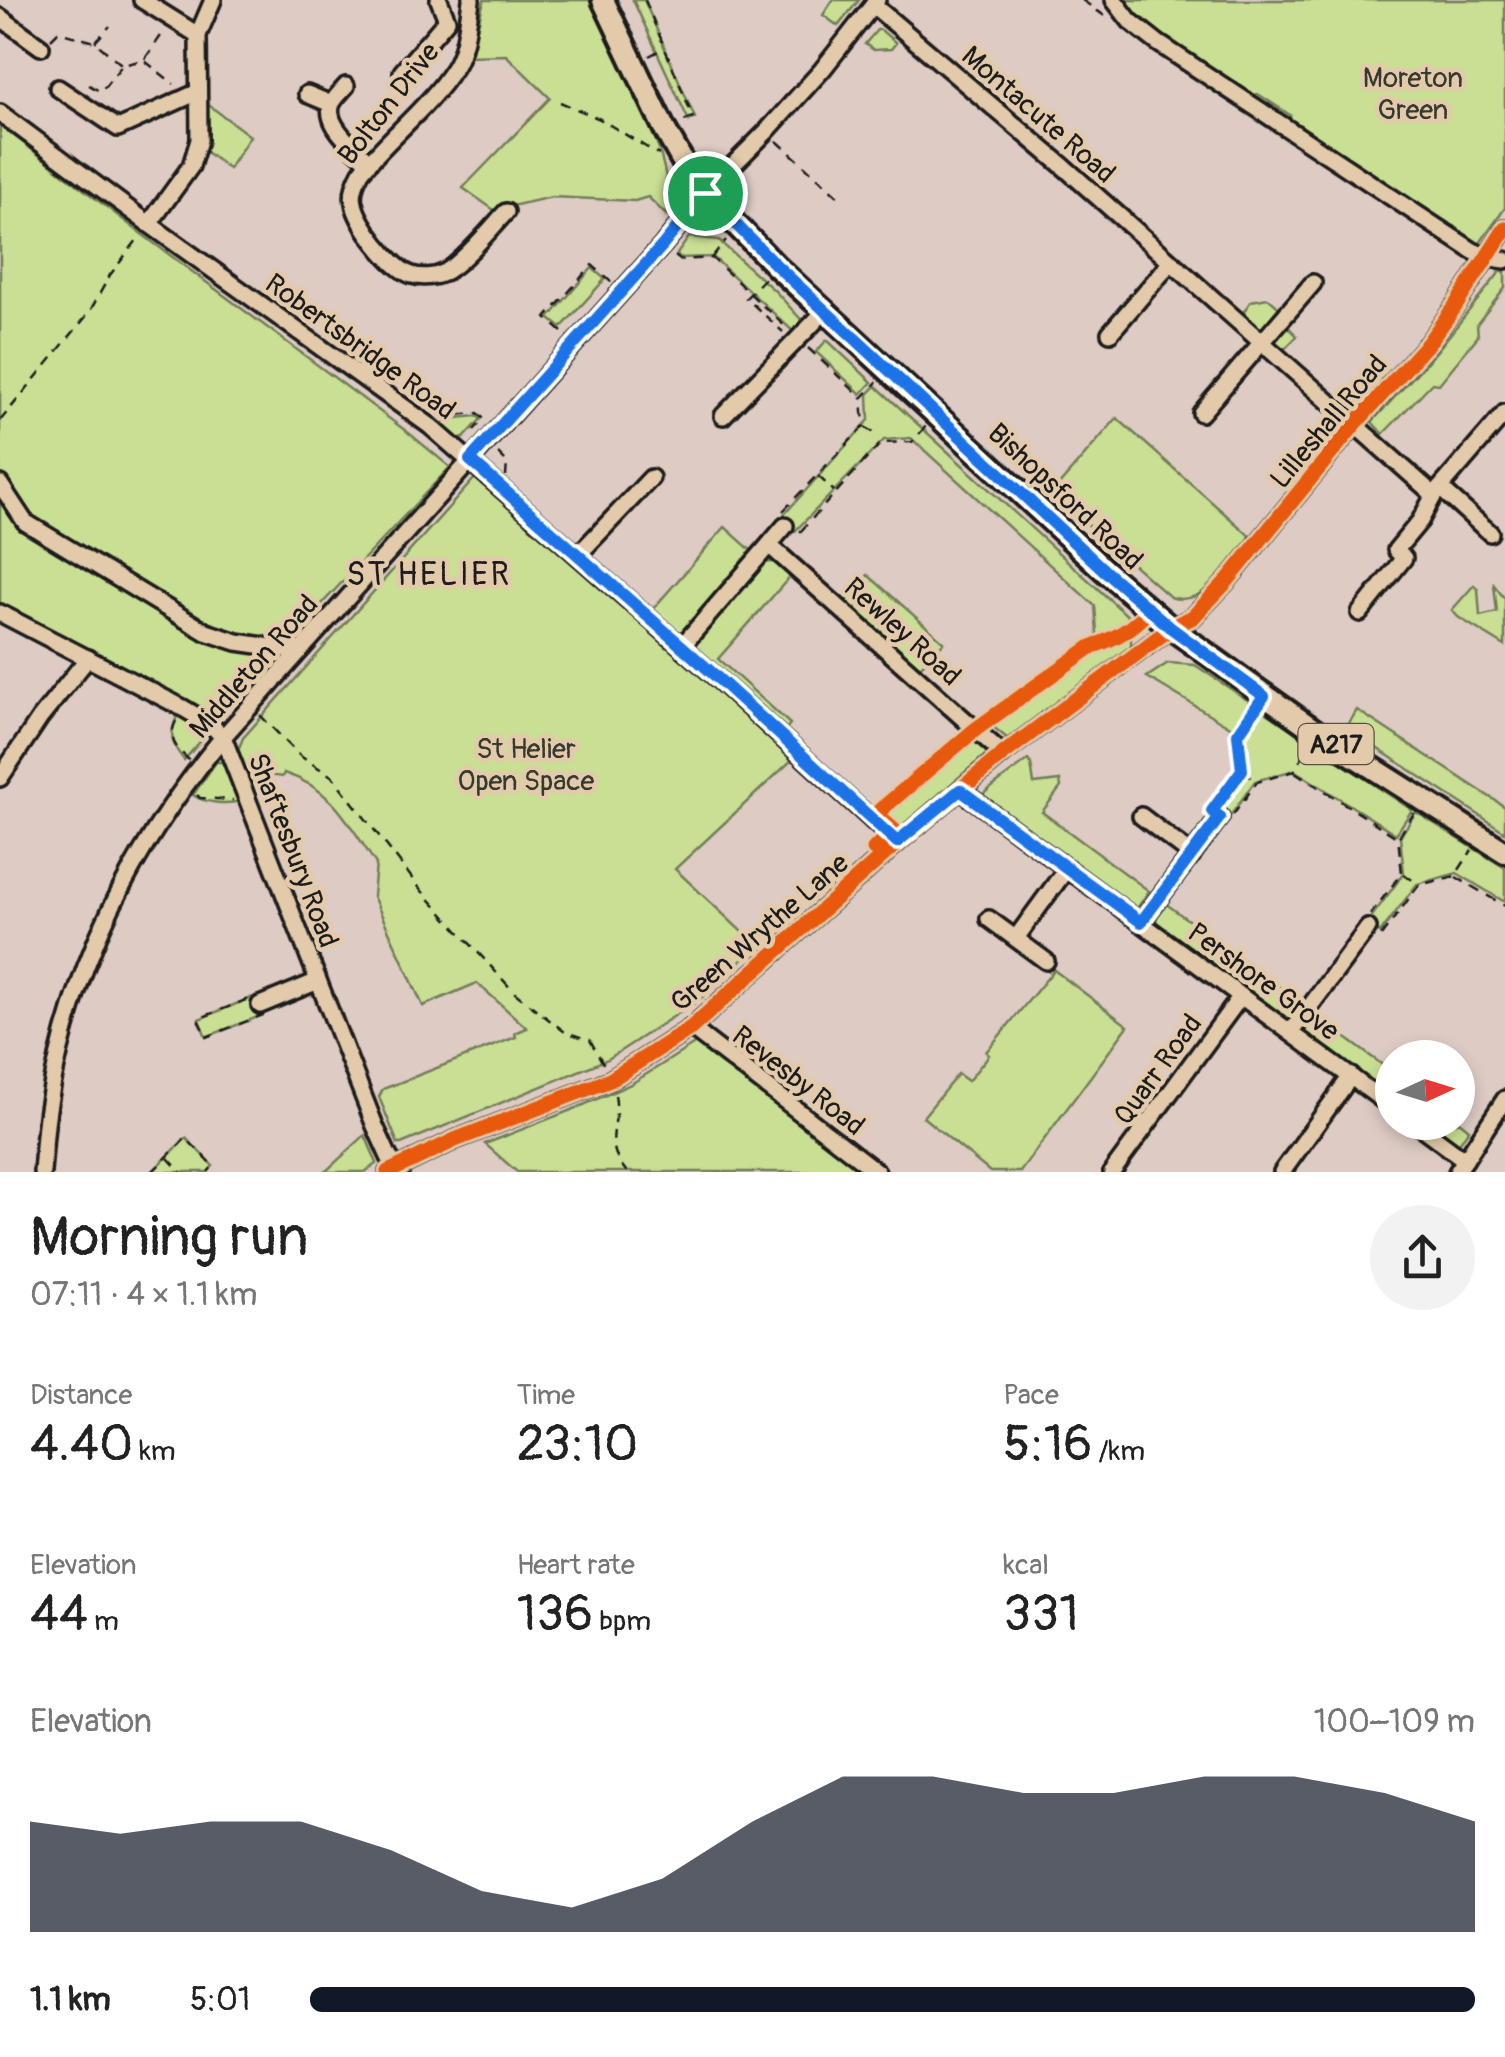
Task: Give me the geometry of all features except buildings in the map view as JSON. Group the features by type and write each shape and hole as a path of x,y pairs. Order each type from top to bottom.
{"main road":[{"name":"Bishopsford Road","path":"604,0 665,130 705,193 777,266 1171,628 1317,732 1505,852"}],"street":[{"path":"142,0 198,35"},
{"path":"149,224 190,166 198,140 194,94 198,35 213,0"},
{"path":"402,72 447,20 438,0"},
{"name":"Bolton Drive","path":"471,0 463,44 454,67 369,162 356,182 354,204 385,254 410,275 442,274 506,212"},
{"name":"Middleton Road","path":"42,1172 53,1084 78,986 123,883 147,840 197,768 705,193 822,70 875,2"},
{"name":"Montacute Road","path":"875,2 1354,425 1490,533"},
{"path":"1117,4 1130,21 1158,44 1473,251 1505,260"},
{"path":"0,17 41,48"},
{"path":"77,102 89,86"},
{"path":"346,86 331,104 330,115 335,126 369,162"},
{"path":"58,88 118,128 194,94"},
{"path":"308,94 331,104"},
{"name":"Robertsbridge Road","path":"0,113 402,405 470,460 897,842"},
{"name":"Lilleshall Road","path":"1171,628 1193,617 1227,581 1354,425 1429,342 1505,229"},
{"path":"1110,333 1171,262"},
{"path":"1201,413 1313,282"},
{"path":"723,416 825,311"},
{"path":"1360,613 1404,558 1396,550 1420,522 1437,492 1505,413"},
{"path":"578,555 652,478"},
{"path":"0,484 26,522 206,632 237,642 299,651"},
{"path":"682,646 785,526"},
{"name":"Rewley Road","path":"769,545 1003,754"},
{"path":"0,613 182,708 210,724 223,737"},
{"name":"Green Wrythe Lane","path":"395,1170 455,1140 610,1080 691,1028 897,842 1003,754 1171,628"},
{"path":"0,778 40,718 88,658"},
{"name":"Shaftesbury Road","path":"223,737 395,1170"},
{"name":"Pershore Grove","path":"960,790 1375,1094"},
{"path":"1142,816 1192,855"},
{"path":"1141,922 1220,817"},
{"path":"1016,938 1067,868"},
{"path":"989,919 1046,961"},
{"path":"1291,1032 1368,928"},
{"name":"Shaftesbury Road","path":"260,1005 318,981"},
{"name":"Quarr Road","path":"1112,1172 1241,996"},
{"name":"Revesby Road","path":"691,1028 876,1172"},
{"path":"1282,1172 1351,1076"},
{"path":"1433,1140 1461,1166 1505,1099"}],"path":[{"path":"645,0 693,118 665,130"},
{"path":"1082,0 1109,19 1117,4"},
{"path":"89,86 101,92 122,66 144,60 172,19"},
{"path":"96,42 110,26"},
{"path":"41,48 58,32 96,42 122,66"},
{"path":"634,63 666,48"},
{"path":"144,60 194,94"},
{"path":"560,102 600,119 663,158"},
{"path":"766,132 838,197"},
{"path":"0,420 89,313 110,275 149,224"},
{"path":"663,245 680,260 712,258 737,228"},
{"path":"712,258 750,294"},
{"path":"574,344 546,318 592,265 622,290"},
{"path":"777,266 746,298 862,398 864,426 776,518 796,536 882,443 912,442 936,414"},
{"path":"862,398 888,370"},
{"path":"864,426 880,437"},
{"path":"817,475 835,492"},
{"path":"1264,696 1238,734 1242,770 1212,811 1220,817 1228,822 1256,782 1294,771 1317,732"},
{"path":"251,707 300,756 333,777 422,891 515,993 564,1032 590,1040 598,1070 622,1056"},
{"path":"182,708 172,731 174,746 197,768"},
{"path":"1242,770 1256,782"},
{"path":"1294,771 1398,838"},
{"path":"186,784 200,798 230,802 246,796"},
{"path":"1424,800 1398,838 1402,872 1364,924 1380,936 1419,886 1455,876 1481,837"},
{"path":"1402,872 1419,886"},
{"path":"1455,876 1505,906"},
{"path":"256,996 260,1005 264,1015 206,1037 198,1019 256,996"},
{"path":"615,1095 618,1109 613,1128 614,1156 627,1172"},
{"path":"152,1172 186,1138 214,1166 208,1172"},
{"path":"167,1157 182,1172"}],"green space":[{"path":"484,0 594,0 655,139 668,194 666,215 648,197 635,201 552,197 494,210 463,188 550,98 506,55 467,56"},
{"path":"633,0 644,0 695,118 689,121"},
{"path":"833,0 859,0 838,26 823,15"},
{"name":"Moreton Green","path":"1119,0 1505,0 1505,208 1480,243 1476,243 1292,124 1290,115 1258,94 1249,96 1148,30"},
{"path":"877,30 896,43 891,49 874,50 865,44"},
{"path":"198,97 250,136 229,169 202,149"},
{"path":"0,125 450,467 288,640 257,651 263,655 264,663 214,718 0,610"},
{"path":"689,237 718,240 807,326 798,336 713,257 679,258 677,254"},
{"path":"592,268 605,279 561,328 549,318"},
{"path":"1505,271 1505,288 1477,324 1478,336 1439,384 1432,383 1383,434 1372,422 1436,352 1500,272"},
{"path":"1268,298 1284,312 1280,318 1297,336 1279,355 1239,318 1251,301"},
{"path":"827,340 872,382 861,394 816,352"},
{"path":"876,386 1131,619 1131,647 1008,739 991,725 1098,646 1095,606 911,438 884,440 795,531 781,518 869,420 868,394"},
{"path":"1117,418 1251,537 1216,581 1195,596 1170,597 1052,493"},
{"path":"446,419 481,419 464,438 458,439 442,425"},
{"name":"St Helier Open Space","path":"475,478 794,758 675,869 757,946 699,1000 608,1059 398,1144 379,1097 383,1089 516,1037 515,1033 527,1028 477,983 423,1006 373,896 376,864 348,821 328,798 301,780 284,773 282,777 245,772 238,750 243,738"},
{"path":"725,527 753,552 682,631 676,632 652,610"},
{"path":"782,561 794,572 718,659 790,724 786,729 691,645 763,563"},
{"path":"868,575 944,642 917,670 843,605"},
{"path":"1474,585 1478,589 1480,616 1497,612 1494,585 1505,599 1505,646 1452,610"},
{"path":"1168,663 1195,665 1412,810 1396,834 1294,770 1255,781 1228,819 1215,810 1244,769 1242,734 1147,677"},
{"path":"1357,710 1505,807 1505,832 1346,728"},
{"path":"178,714 204,729 205,736 184,760 172,738"},
{"path":"976,733 990,751 897,830 881,815"},
{"path":"1028,760 1034,784 1060,781 1061,787 1042,812 1149,891 1138,907 1129,908 985,801 983,794"},
{"path":"216,762 225,762 240,801 216,802 193,795"},
{"path":"1416,812 1505,868 1505,902 1457,873 1417,884 1380,933 1367,923 1404,873 1400,837"},
{"path":"1165,903 1306,1007 1290,1027 1157,926 1156,915"},
{"path":"1054,970 1128,1026 1020,1172 990,1172 923,1117 958,1074 968,1081 989,1055 986,1052"},
{"path":"256,996 263,1015 206,1037 199,1019"},
{"path":"1316,1016 1375,1059 1375,1088 1306,1036"},
{"path":"696,1043 866,1172 517,1172 485,1144 631,1084"},
{"path":"365,1135 377,1163 365,1172 325,1172"},
{"path":"186,1138 213,1166 208,1172 152,1172"},
{"path":"1445,1140 1461,1140 1456,1148"}],"cycle path":[{"path":"388,1172 455,1140 610,1080 691,1028 897,843 1003,754 1171,628 1193,617 1429,342 1505,229"},
{"path":"874,849 894,830 878,812 976,729 1091,647 1130,628 1150,610"}],"district":[{"name":"ST HELIER","path":"429,574"}],"route":[{"path":"705,193 777,266 1105,571 1171,628 1264,696 1238,734 1242,770 1212,811 1220,817 1141,922 960,790 897,842 470,460 705,193"}]}
